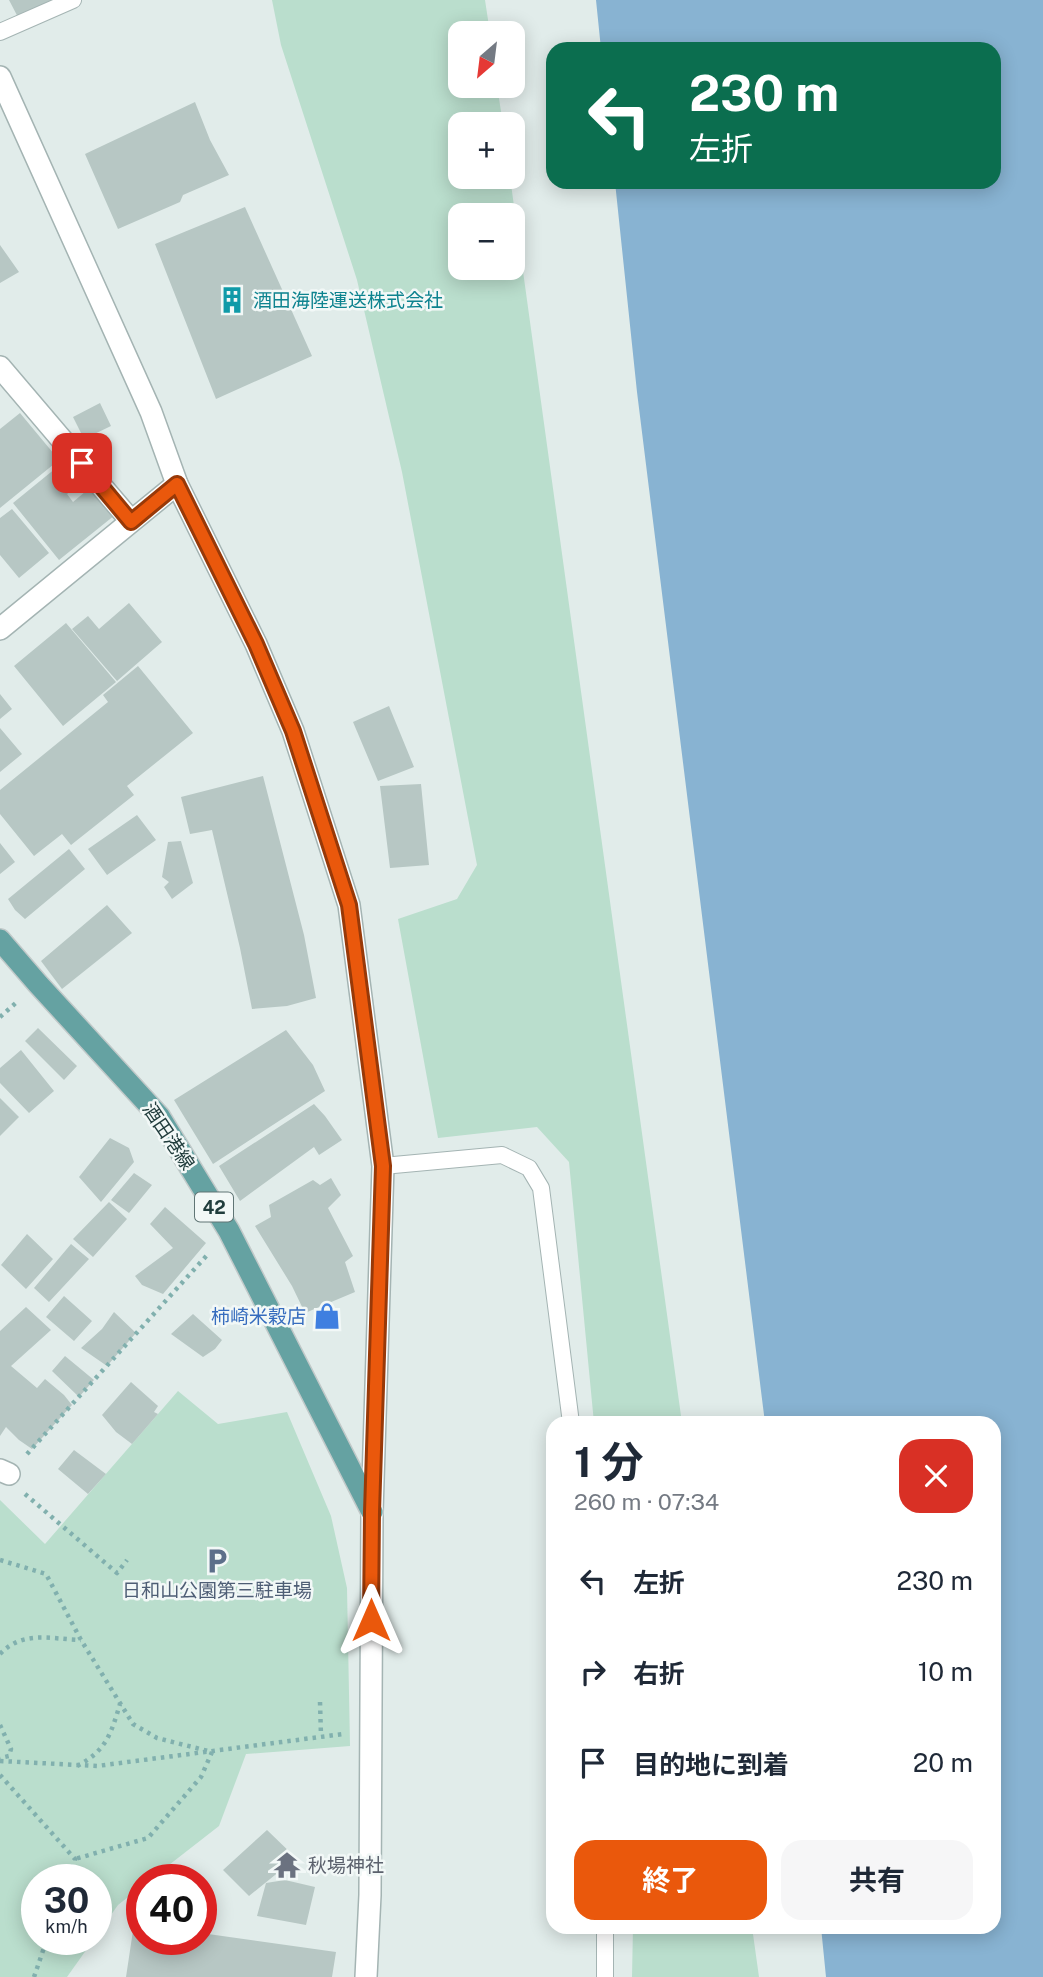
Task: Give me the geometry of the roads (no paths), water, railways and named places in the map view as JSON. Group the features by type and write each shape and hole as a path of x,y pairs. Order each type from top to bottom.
{"main road":[{"name":"酒田港線","path":"0,940 159,1116 229,1231 372,1512"}],"street":[{"path":"0,77 151,412 177,484 256,644 293,731 349,905 383,1166 372,1512 370,1895 366,1977"},
{"path":"0,367 131,522"},
{"path":"0,629 177,484"}],"lane":[{"path":"0,32 73,0"},
{"path":"383,1166 502,1156 529,1168 541,1188 570,1416"},
{"path":"605,1934 605,1977"}],"water":[{"path":"596,0 1043,0 1043,1977 826,1977 822,1934 1001,1934 1001,1416 764,1416 637,392 616,189 1001,189 1001,42 600,42"}],"place":[{"name":"酒田海陸運送株式会社","path":"232,300"},
{"name":"柿崎米穀店","path":"327,1316"},
{"name":"日和山公園第三駐車場","path":"217,1561"},
{"name":"秋場神社","path":"287,1865"}]}
